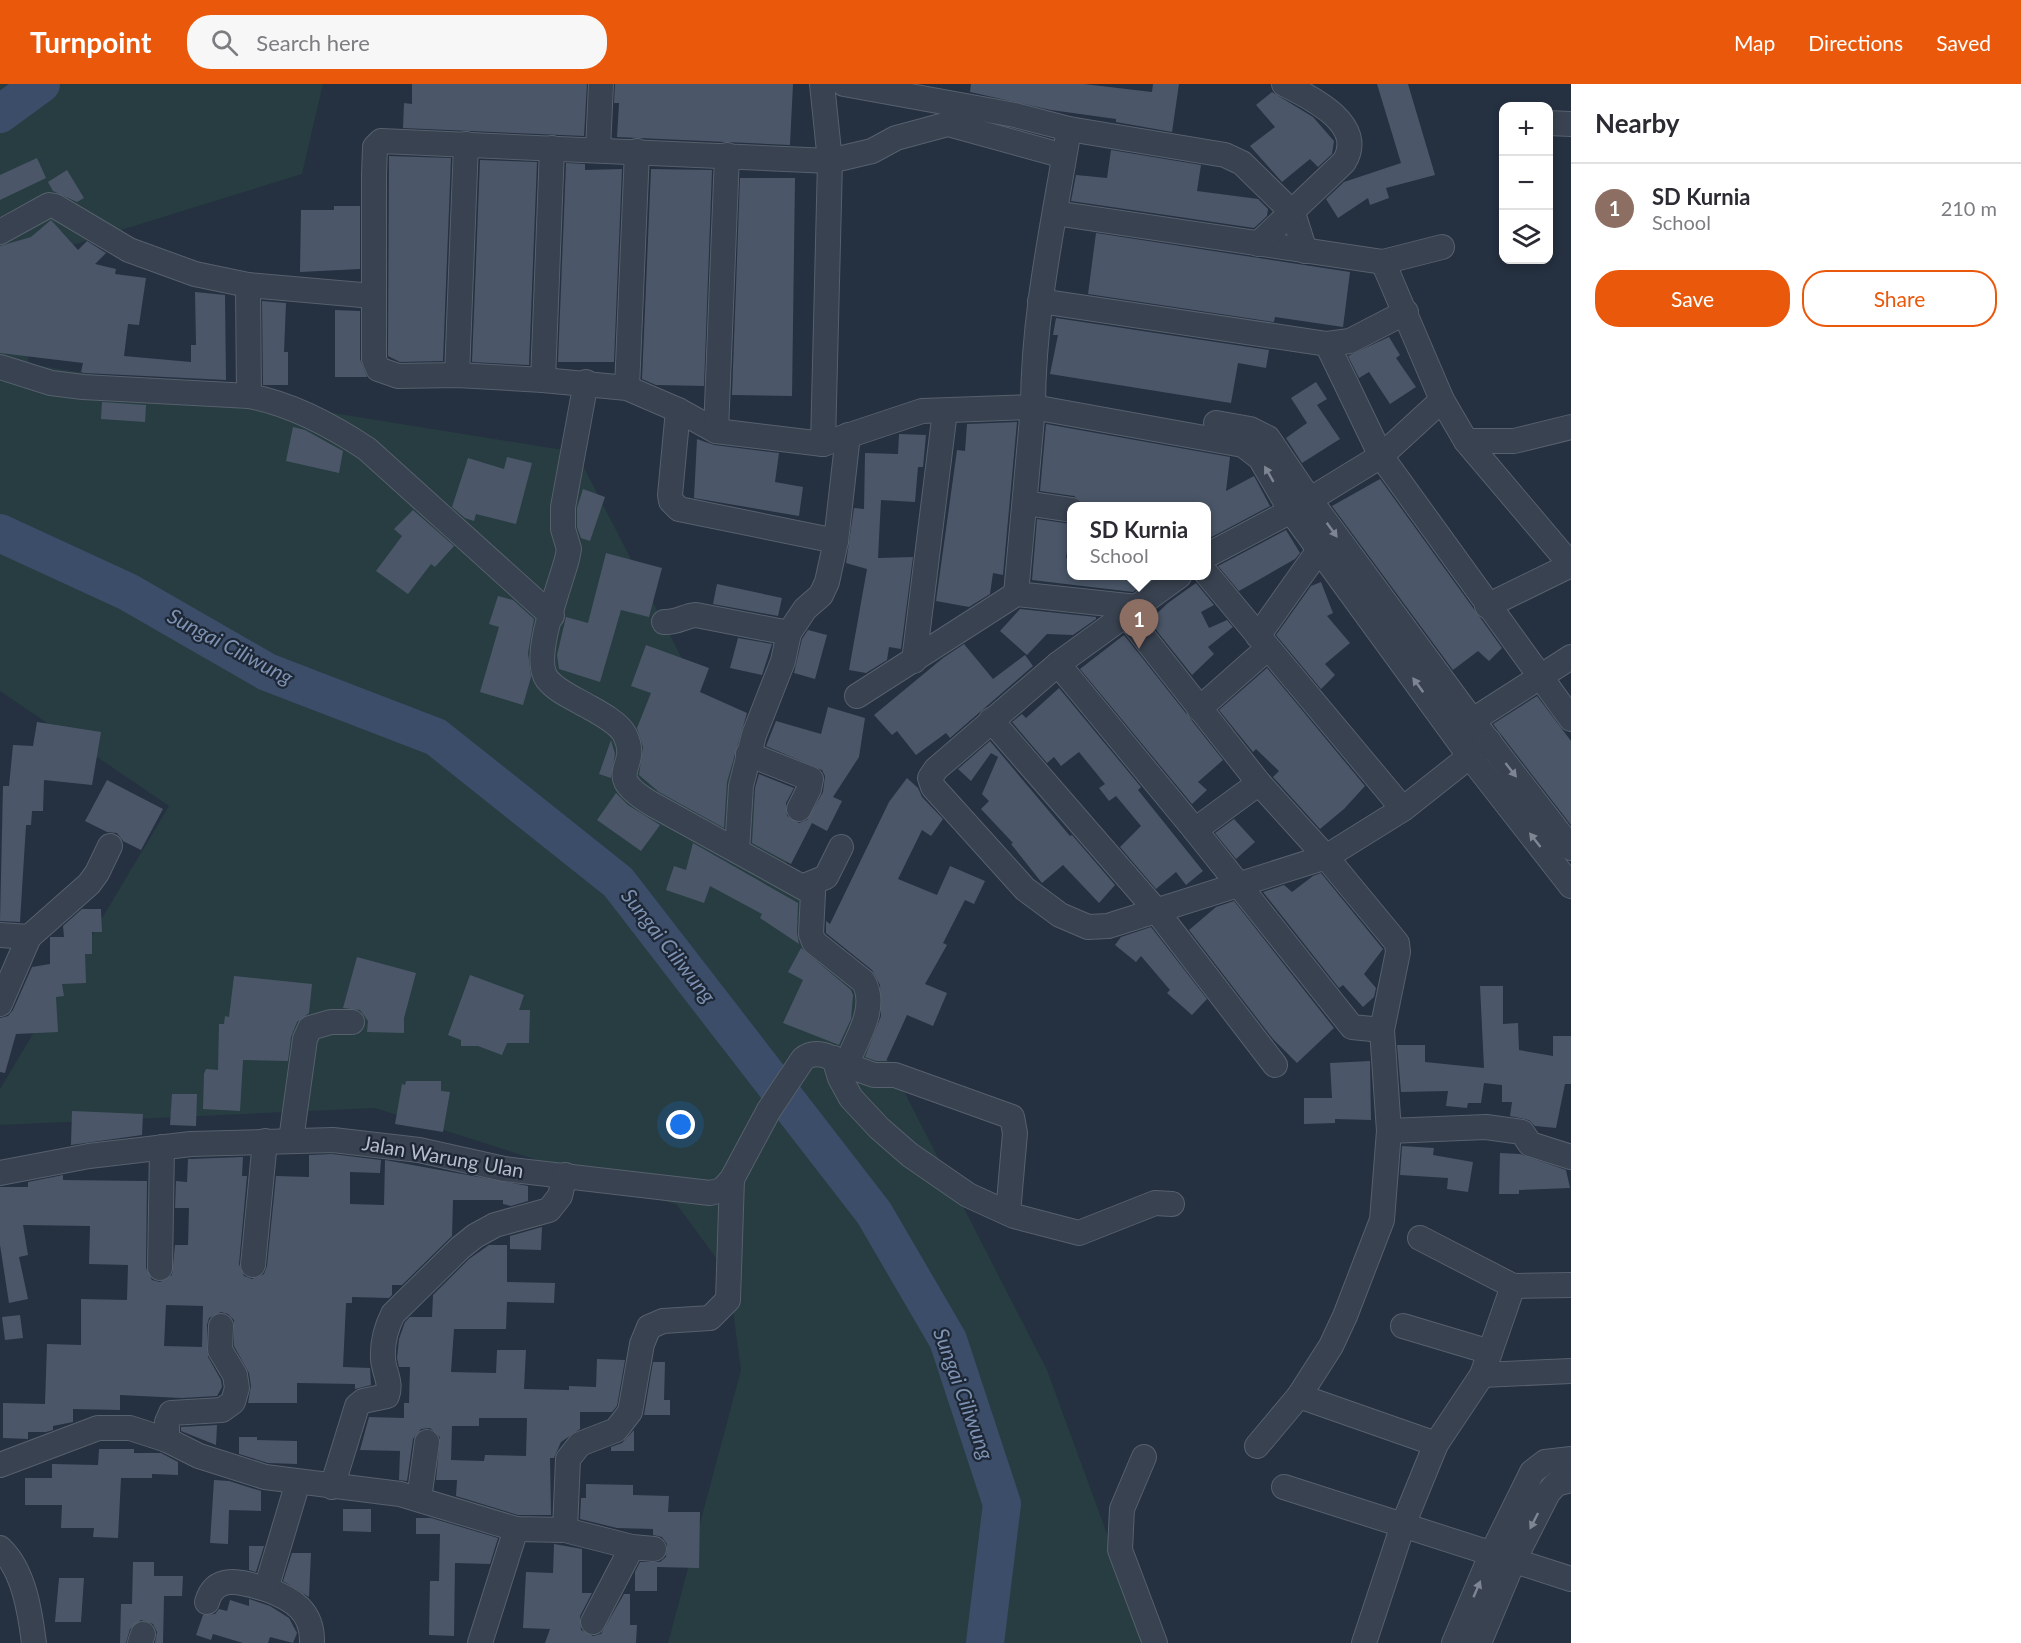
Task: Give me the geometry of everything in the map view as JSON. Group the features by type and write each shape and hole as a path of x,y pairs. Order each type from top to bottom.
{"street":[{"path":"598,150 600,84"},
{"path":"822,84 830,161 823,444"},
{"path":"844,84 939,104 1015,115 1069,129 1225,155 1242,164 1293,213 1305,251"},
{"path":"1258,244 1344,162 1351,147 1351,141 1341,122 1306,95 1284,84"},
{"path":"939,104 896,138 872,151 830,161 381,141 376,144 373,296 374,359 378,369 398,376 457,375 585,382 627,388 678,410 716,431 823,444 913,413 1033,399 1259,432 1268,438 1319,550 1462,727 1489,741 1571,848"},
{"path":"939,104 1064,156"},
{"path":"1553,123 1571,124"},
{"path":"1016,594 1040,301 1069,129"},
{"path":"457,375 466,144"},
{"path":"543,380 552,148"},
{"path":"627,388 637,151"},
{"path":"716,431 727,155"},
{"path":"0,232 49,205 56,206 129,250 195,274 248,285 373,296"},
{"path":"1055,213 1383,262 1442,247"},
{"path":"1383,262 1442,400 1466,441 1571,565 1487,606"},
{"path":"248,285 249,396"},
{"path":"1040,301 1327,344 1350,341 1406,312"},
{"path":"1327,344 1381,456 1487,606 1571,719"},
{"path":"0,367 51,383 249,396 270,400 302,412 367,449 552,616"},
{"path":"585,382 563,507 563,529 569,549 542,648 541,665 547,678 556,688 594,710 625,733 628,745 624,780 629,788 652,804 813,893 811,934 814,942 863,981 868,989 869,1009 840,1062 840,1078 851,1098 879,1128 910,1155 968,1195 1008,1214 1079,1233 1155,1203 1172,1204"},
{"path":"1211,553 1300,506 1381,456 1442,400"},
{"path":"678,410 670,495 675,506 679,509 836,541"},
{"path":"914,661 945,411"},
{"path":"1466,441 1514,441 1571,427"},
{"path":"736,849 741,786 748,754 783,661 789,633 805,609 821,595 836,541 848,435"},
{"path":"1025,503 1067,509"},
{"path":"1300,506 1462,727 1471,758 1571,886"},
{"path":"1199,710 1263,642 1319,550"},
{"path":"1211,579 1402,809"},
{"path":"1174,580 1058,664 936,769 930,778 933,788 1025,889 1060,915 1088,927 1108,926 1155,909 1326,857 1402,809 1471,758 1489,741"},
{"path":"857,696 1016,594 1132,611 1199,710 1397,943 1398,952 1382,1030 1389,1131 1382,1220 1331,1346 1299,1396 1257,1446"},
{"path":"664,622 678,621 686,616 696,615 789,633"},
{"path":"1462,727 1571,657"},
{"path":"1058,664 1240,885 1352,1027 1382,1030"},
{"path":"992,720 1155,909 1275,1065"},
{"path":"748,754 811,779 809,789 799,809"},
{"path":"1195,830 1259,783"},
{"path":"0,1004 29,937 88,884 97,873 110,846"},
{"path":"804,886 826,877 841,847"},
{"path":"0,935 29,937"},
{"path":"291,1140 310,1028 331,1022 352,1022"},
{"path":"565,1530 568,1459 580,1444 616,1430 630,1412 642,1344 649,1327 663,1320 710,1318 728,1300 732,1179 769,1110 803,1059 810,1054 874,1075 895,1076 1012,1117 1015,1133 1008,1214"},
{"path":"1389,1131 1486,1127 1522,1132 1530,1144 1571,1157"},
{"name":"Jalan Warung Ulan","path":"0,1173 88,1156 162,1147 291,1140 374,1144 419,1150 485,1166 710,1193 722,1190 732,1179"},
{"path":"253,1265 266,1141"},
{"path":"160,1268 162,1147"},
{"path":"332,1487 357,1406 363,1401 387,1396 391,1387 383,1360 384,1342 393,1314 475,1236 495,1225 549,1210 560,1196 565,1175"},
{"path":"1420,1238 1513,1286 1571,1285"},
{"path":"1364,1643 1402,1525 1436,1444 1486,1364 1513,1286"},
{"path":"167,1440 167,1422 171,1413 222,1410 233,1402 237,1388 235,1375 220,1350 221,1326"},
{"path":"1403,1326 1486,1364 1571,1371"},
{"path":"1299,1396 1436,1444"},
{"path":"0,1465 98,1428 130,1428 167,1440 199,1456 237,1469 298,1482 379,1491 419,1499 516,1529 565,1530 643,1548 593,1622"},
{"path":"419,1499 427,1442"},
{"path":"1143,1457 1122,1509 1120,1550 1155,1643"},
{"path":"1479,1643 1502,1559 1532,1472 1545,1462 1571,1459"},
{"path":"1454,1643 1502,1559 1548,1493 1556,1484 1571,1480"},
{"path":"266,1589 298,1482"},
{"path":"1284,1488 1571,1579"},
{"path":"480,1643 516,1529"},
{"path":"0,1548 11,1558 15,1568 29,1609 34,1643"},
{"path":"207,1602 210,1593 220,1584 230,1581 266,1589 290,1598 304,1613 312,1632 312,1643"}],"green space":[{"path":"0,84 323,84 302,174 34,257 28,364 576,452 1047,1370 1147,1643 668,1643 741,1370 728,1274 677,1205 375,1108 0,1125 0,1089 169,806 0,691"}],"building":[{"path":"412,84 587,84 584,136 403,128 404,103 412,104"},
{"path":"615,84 793,84 790,145 617,137 619,103 614,103"},
{"path":"971,84 1084,84 1152,92 1153,84 1179,84 1172,132 1116,122 1116,119 1051,110 970,92"},
{"path":"1377,84 1408,84 1435,175 1386,188 1389,198 1370,205 1368,198 1338,218 1326,199 1344,182 1401,163"},
{"path":"1272,92 1313,117 1334,141 1332,154 1318,167 1310,159 1282,182 1250,146 1275,127 1256,105"},
{"path":"1111,150 1201,165 1197,191 1258,199 1268,209 1267,216 1254,228 1071,201 1076,175 1107,178"},
{"path":"389,156 451,158 443,361 400,362 388,356"},
{"path":"37,158 46,178 0,200 0,175"},
{"path":"480,160 537,162 529,365 472,362"},
{"path":"566,163 585,164 585,170 622,169 614,362 558,362"},
{"path":"651,169 712,170 704,386 656,385 642,379"},
{"path":"67,170 84,198 77,202 53,191 48,182"},
{"path":"740,178 795,178 792,396 732,395"},
{"path":"334,206 360,206 360,269 300,272 301,210 334,210"},
{"path":"51,220 78,250 87,241 106,253 95,264 116,269 115,274 146,278 139,325 128,324 124,356 191,362 191,345 196,345 195,292 225,295 226,380 84,373 81,372 83,363 0,353 0,246 31,237"},
{"path":"1096,233 1350,272 1343,327 1275,317 1274,322 1088,294"},
{"path":"262,301 286,303 284,352 288,352 288,385 263,385"},
{"path":"335,310 360,311 360,359 367,377 335,377"},
{"path":"1056,318 1269,350 1266,368 1238,363 1231,403 1050,374 1058,335 1053,335"},
{"path":"1389,337 1400,355 1396,358 1416,387 1390,404 1369,372 1359,378 1348,356"},
{"path":"1316,382 1327,399 1317,405 1340,439 1302,463 1286,438 1307,423 1291,398"},
{"path":"102,402 146,405 145,422 101,419"},
{"path":"1017,422 1003,575 993,573 990,594 969,607 936,601 957,450 965,451 967,424"},
{"path":"1046,424 1230,457 1226,491 1254,476 1270,506 1211,537 1211,502 1083,502 1074,496 1040,491"},
{"path":"293,427 305,430 343,451 339,473 286,461"},
{"path":"899,434 926,435 923,467 918,467 915,502 881,500 878,558 913,557 901,649 889,647 887,660 866,673 849,670 867,569 846,563 854,508 864,509 865,453 898,454"},
{"path":"697,439 714,445 779,453 775,482 803,487 799,516 694,498"},
{"path":"507,457 532,463 516,524 476,514 474,521 465,518 452,507 468,458 504,469"},
{"path":"1380,479 1502,648 1489,661 1478,651 1453,670 1332,506"},
{"path":"583,489 605,497 590,541 581,538 577,527 577,508"},
{"path":"413,510 454,546 435,567 431,564 408,594 376,571 402,536 394,529"},
{"path":"1037,519 1067,523 1067,580 1144,580 1144,584 1133,592 1032,580"},
{"path":"1286,530 1300,553 1295,559 1239,591 1218,566"},
{"path":"606,553 662,568 649,617 621,610 600,682 559,669 557,655 566,617 588,623"},
{"path":"1321,582 1333,613 1327,616 1350,643 1325,664 1335,675 1321,689 1276,635 1311,586"},
{"path":"1196,583 1214,605 1201,612 1209,628 1227,620 1233,627 1208,647 1214,654 1192,675 1149,621 1168,603"},
{"path":"717,584 782,598 778,616 713,604"},
{"path":"498,596 513,600 534,619 528,653 531,677 523,705 480,692 499,627 489,624"},
{"path":"1020,609 1096,617 1096,619 1073,635 1047,634 1027,655 1000,631"},
{"path":"808,630 827,635 815,679 794,673 802,639"},
{"path":"1124,635 1223,760 1198,782 1207,790 1192,804 1080,669"},
{"path":"738,638 772,644 762,675 730,668"},
{"path":"964,644 993,679 1025,655 1033,666 950,738 946,733 916,755 897,731 892,735 874,715 943,658"},
{"path":"646,645 709,668 700,692 747,713 727,782 724,828 659,792 639,775 643,747 637,728 651,693 631,686"},
{"path":"1267,668 1365,786 1344,809 1320,829 1273,777 1279,771 1256,749 1253,752 1219,710"},
{"path":"1059,688 1141,787 1138,790 1203,871 1186,885 1176,872 1156,889 1120,847 1141,826 1116,796 1109,801 1099,788 1105,784 1079,752 1061,766 1054,757 1047,763 1012,722 1022,714 1026,718"},
{"path":"1537,696 1571,741 1571,825 1493,724"},
{"path":"828,707 865,718 859,757 833,797 842,801 827,831 812,823 791,864 752,843 755,788 759,774 794,788 786,803 787,816 799,823 807,820 823,792 825,776 822,770 766,746 776,721 821,734"},
{"path":"37,722 101,732 92,785 44,780 43,811 32,811 31,825 26,825 20,922 0,921 3,786 9,786 13,745 33,746"},
{"path":"611,740 615,754 611,778 599,774"},
{"path":"990,741 1070,836 1072,835 1115,885 1099,903 1063,865 1042,883 1011,844 1013,843 981,809 989,801 982,794 998,757 991,753 971,781 958,769"},
{"path":"907,778 943,819 931,836 922,830 898,879 937,895 950,866 985,881 974,904 965,900 943,943 947,945 925,984 947,993 933,1026 907,1015 886,1061 876,1061 865,1057 881,1016 880,985 872,970 826,933 826,921 830,924 889,802"},
{"path":"107,780 163,809 141,850 123,841 117,833 107,832 85,821"},
{"path":"616,793 628,805 660,825 641,851 597,820"},
{"path":"1234,819 1255,842 1236,859 1215,833"},
{"path":"693,843 798,903 799,944 760,918 762,914 710,886 704,903 666,890 674,866 686,870"},
{"path":"1321,873 1383,949 1364,974 1376,988 1374,997 1363,1007 1343,985 1339,988 1263,892 1284,885 1292,892 1313,876"},
{"path":"1234,901 1334,1028 1297,1063 1273,1039 1189,930 1216,907"},
{"path":"82,909 101,909 102,932 92,932 92,954 85,954 86,983 62,984 64,996 56,997 58,1032 16,1034 5,1073 0,1072 0,1018 8,1016 13,1010 32,967 50,964 50,937 64,937 63,926"},
{"path":"1151,927 1207,999 1192,1015 1167,993 1170,990 1141,956 1136,962 1115,945 1121,937"},
{"path":"801,948 851,990 853,995 851,1019 839,1045 783,1023 803,980 788,972"},
{"path":"357,957 416,973 404,1018 404,1033 367,1032 368,1021 360,1010 343,1008"},
{"path":"470,975 524,995 519,1010 530,1010 529,1043 507,1043 502,1055 478,1046 461,1046 461,1040 448,1035"},
{"path":"234,976 312,984 309,1013 297,1022 291,1037 288,1061 243,1060 240,1111 203,1109 204,1074 206,1069 218,1070 219,1024 224,1024 225,1016 229,1017"},
{"path":"1480,986 1503,986 1503,1024 1518,1023 1519,1050 1553,1056 1553,1036 1571,1036 1571,1084 1565,1084 1556,1128 1535,1126 1529,1120 1510,1116 1512,1102 1502,1102 1502,1085 1484,1083 1481,1103 1468,1103 1467,1108 1446,1106 1448,1091 1401,1092 1397,1045 1425,1045 1425,1062 1484,1068"},
{"path":"1370,1061 1371,1120 1335,1119 1335,1123 1304,1124 1304,1098 1332,1098 1330,1063"},
{"path":"406,1081 441,1081 441,1091 450,1092 443,1132 395,1124 402,1084 405,1085"},
{"path":"172,1094 197,1094 196,1126 170,1125"},
{"path":"72,1111 143,1114 142,1135 71,1145"},
{"path":"1402,1146 1434,1148 1433,1155 1473,1162 1468,1192 1447,1189 1448,1178 1400,1175"},
{"path":"1500,1153 1520,1154 1566,1170 1570,1188 1519,1190 1519,1194 1499,1194"},
{"path":"332,1154 381,1160 380,1173 350,1172 350,1204 384,1205 385,1160 528,1186 528,1201 511,1206 503,1204 503,1200 453,1200 452,1236 402,1285 392,1285 392,1295 389,1298 352,1297 352,1303 346,1303 343,1367 370,1368 371,1385 355,1389 355,1384 297,1383 297,1403 248,1403 251,1386 249,1373 234,1346 234,1320 228,1314 221,1312 209,1318 207,1325 208,1357 221,1380 222,1387 217,1396 182,1398 120,1395 120,1410 73,1409 73,1422 53,1426 53,1430 46,1432 28,1432 28,1439 3,1438 3,1403 45,1404 47,1344 81,1345 81,1299 127,1300 128,1265 89,1264 90,1226 23,1225 28,1255 19,1257 28,1299 9,1303 0,1245 0,1187 28,1187 28,1182 63,1175 63,1180 147,1181 146,1268 152,1280 160,1282 172,1275 175,1245 188,1245 189,1208 175,1208 176,1181 187,1182 188,1159 243,1157 242,1176 247,1176 239,1264 244,1276 252,1279 264,1274 267,1266 276,1176 309,1177 309,1155","holes":["166,1305 203,1306 202,1347 164,1346"]},
{"path":"542,1227 541,1250 510,1249 510,1236"},
{"path":"489,1245 507,1245 507,1282 555,1283 554,1303 507,1302 506,1329 454,1329 451,1372 496,1373 497,1350 526,1350 524,1389 569,1390 569,1386 596,1387 597,1359 625,1360 617,1406 612,1412 580,1412 580,1429 561,1442 554,1458 550,1458 551,1515 518,1515 456,1496 457,1480 436,1480 440,1437 430,1428 421,1429 413,1439 407,1481 399,1480 400,1451 360,1450 369,1417 404,1418 404,1403 409,1403 410,1367 399,1367 397,1358 399,1339 405,1322 410,1317 432,1317 433,1295 469,1259","holes":["479,1418 527,1418 526,1456 485,1455 484,1461 451,1460 452,1426 479,1426"]},
{"path":"20,1315 23,1338 5,1340 2,1317"},
{"path":"653,1362 665,1362 664,1400 670,1400 670,1415 644,1415"},
{"path":"217,1425 216,1445 181,1431 181,1427"},
{"path":"634,1430 634,1451 611,1451 611,1447 622,1443"},
{"path":"239,1437 297,1441 297,1464 268,1463 239,1454"},
{"path":"99,1449 134,1449 134,1453 161,1453 178,1462 178,1475 152,1474 152,1478 121,1478 118,1538 93,1537 94,1528 61,1528 62,1505 25,1505 25,1478 52,1478 52,1464 98,1465"},
{"path":"214,1480 229,1481 261,1491 261,1511 229,1510 228,1544 210,1543"},
{"path":"586,1484 633,1485 633,1495 669,1496 668,1512 700,1512 699,1568 657,1567 657,1591 635,1591 635,1572 640,1562 660,1562 666,1557 667,1544 662,1537 653,1535 653,1529 617,1528 580,1519 581,1498 586,1498"},
{"path":"343,1509 371,1509 371,1532 343,1531"},
{"path":"416,1518 431,1518 498,1538 490,1564 455,1563 454,1636 429,1635 430,1581 439,1581 440,1534 416,1534"},
{"path":"554,1544 582,1549 582,1593 592,1593 580,1616 581,1630 593,1636 601,1634 624,1594 630,1594 630,1625 637,1625 636,1643 545,1643 550,1629 523,1628 526,1572 553,1573"},
{"path":"249,1546 264,1546 256,1572 249,1570"},
{"path":"292,1553 311,1553 309,1597 283,1581"},
{"path":"133,1562 154,1562 154,1576 183,1576 182,1596 164,1596 163,1643 155,1643 157,1632 153,1624 141,1620 130,1629 126,1643 120,1643 121,1604 132,1604"},
{"path":"59,1578 84,1578 81,1622 55,1622"},
{"path":"249,1599 270,1606 289,1618 297,1633 293,1643 270,1637 268,1643 243,1643 213,1634 211,1640 196,1635 203,1615 215,1614 219,1609 227,1611 230,1600 249,1606"}],"waterway":[{"name":"Sungai Ciliwung","path":"0,114 41,84"},
{"name":"Sungai Ciliwung","path":"0,533 128,592 267,672 436,737 618,882 874,1213 948,1340 1002,1504 985,1643"}],"place":[{"name":"SD Kurnia","path":"1139,649"}]}
